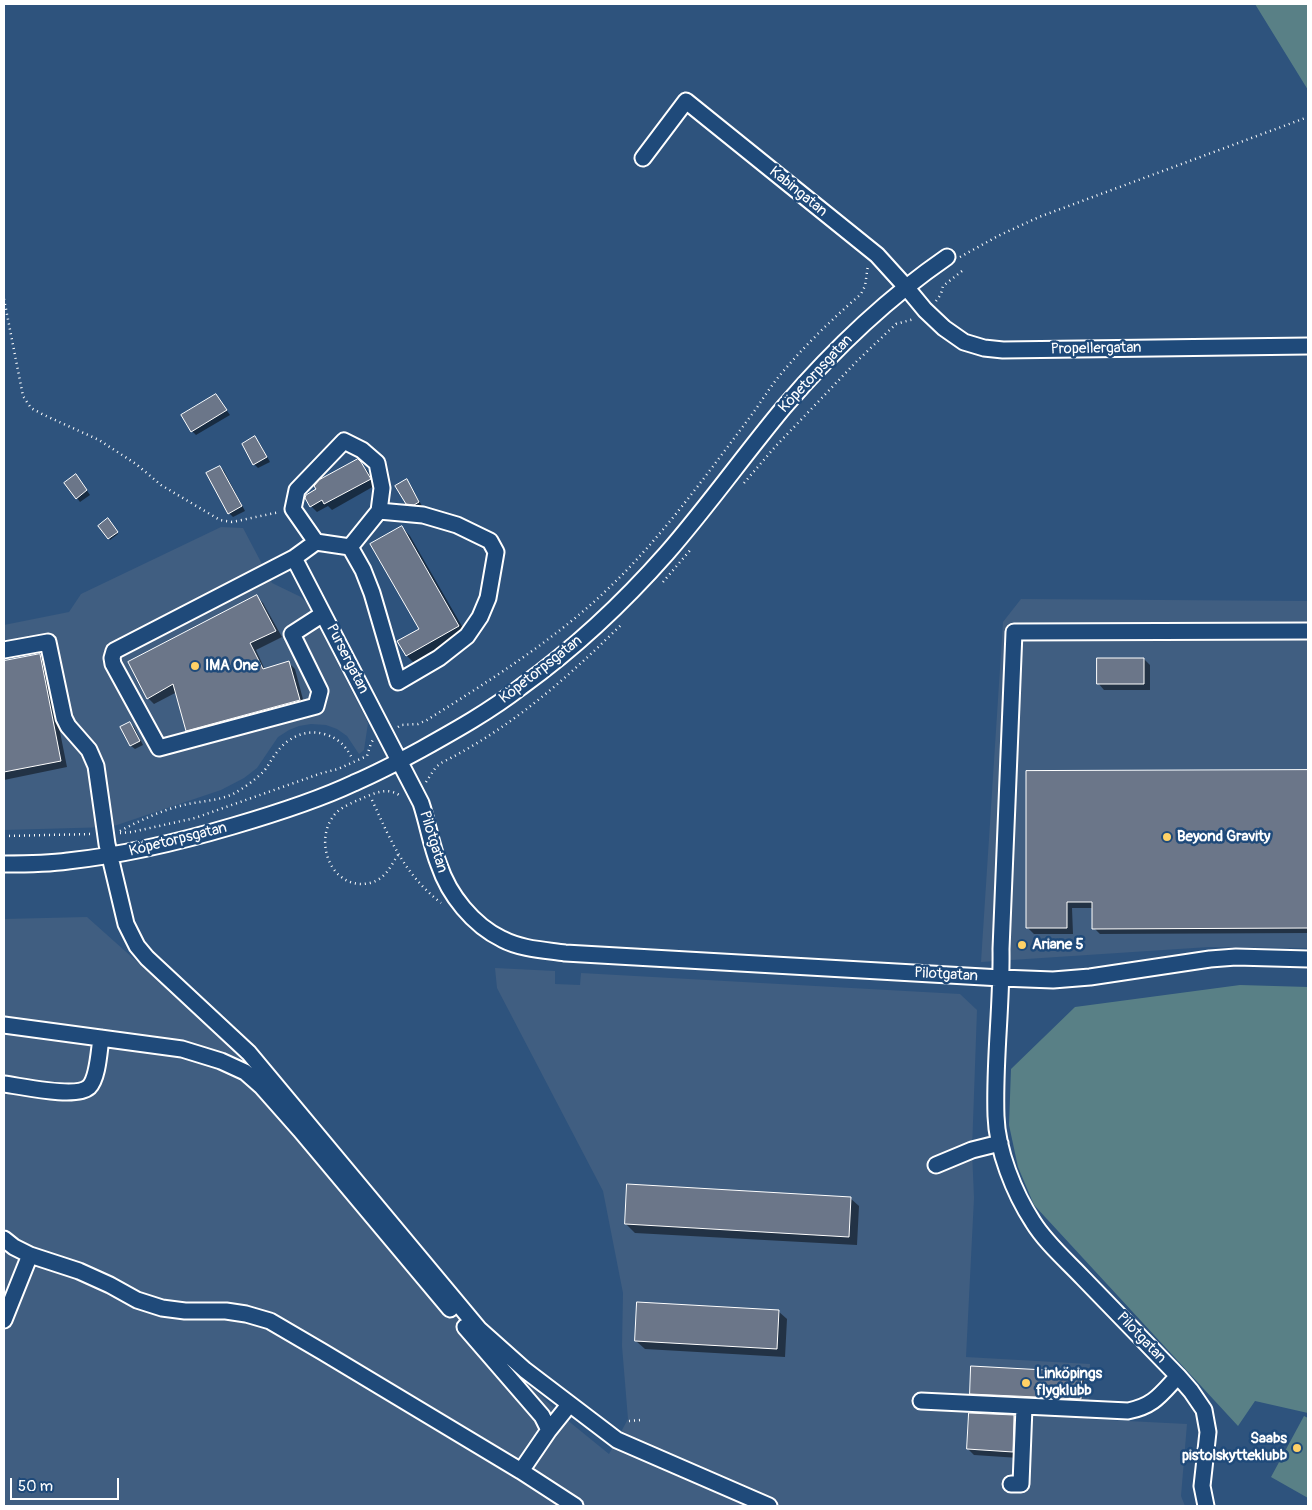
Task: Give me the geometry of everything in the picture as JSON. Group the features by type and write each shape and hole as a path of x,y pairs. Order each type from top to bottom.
{"street":[{"name":"Kabingatan","path":"643,158 686,101 876,255 906,287"},
{"name":"Köpetorpsgatan","path":"4,864 65,862 110,856 195,838 262,818 353,784 456,730 519,689 561,657 596,626 629,594 667,552 805,384 840,347 906,287 947,257"},
{"name":"Propellergatan","path":"906,287 925,310 944,328 964,342 984,348 1003,350 1308,346"},
{"path":"316,542 293,509 298,490 344,441 362,450 377,462 382,488 379,511 350,547"},
{"path":"350,547 363,570 372,594 398,682 439,658 467,636 480,617 488,598 496,552 490,541 457,525 424,515 379,511"},
{"path":"324,614 292,634 320,691 316,706 159,748 113,664 114,652 294,558 316,542 350,547"},
{"name":"Pursergatan","path":"294,558 399,761"},
{"path":"1308,631 1014,632 1001,949 1002,978 1053,980 1090,977 1210,959 1236,957 1308,959"},
{"path":"4,650 48,642 64,718 68,726 89,750 96,766 105,833 126,924 137,946 147,958 249,1053 479,1329 525,1370 568,1405 617,1440 769,1506"},
{"name":"Pilotgatan","path":"399,761 414,788 427,822 438,864 450,890 475,919 502,939 538,950 565,953 1002,978 996,1117 1000,1143 1010,1175 1033,1223 1056,1250 1178,1376 1204,1410 1208,1432 1202,1486 1206,1506"},
{"path":"4,1025 182,1049 221,1061 244,1072 262,1087 300,1130 426,1282 542,1416 549,1430"},
{"path":"4,1084 61,1092 79,1092 88,1088 96,1069 101,1038"},
{"path":"936,1165 972,1150 1000,1143"},
{"path":"4,1239 14,1247 30,1255 79,1271 110,1285 136,1300 162,1308 185,1311 226,1311 246,1314 270,1322 521,1471 575,1506"},
{"path":"4,1320 30,1255"},
{"path":"921,1401 1128,1412 1141,1409 1156,1400 1178,1376"},
{"path":"521,1471 568,1405"},
{"path":"1011,1484 1021,1484 1024,1407"}],"path":[{"path":"947,257 957,258 1039,217 1308,117"},
{"path":"352,758 340,741 332,736 308,733 294,736 277,751 264,771 245,787 217,799 185,804 163,811 117,833 132,832 195,818 338,769 367,756 373,740 401,725 418,724 427,720 480,687 564,627 614,584 658,535 701,482 776,380 809,344 861,294 865,286 867,265 876,255"},
{"path":"4,299 23,396 31,408 99,440 136,464 161,485 220,520 232,522 293,509"},
{"path":"398,855 382,877 373,882 364,884 346,881 338,875 328,860 327,830 336,813 346,806 375,793 390,791 399,795 414,788"},
{"path":"372,800 398,855 428,893 441,903"},
{"path":"4,836 105,833"},
{"path":"629,1421 641,1420"}],"shaded area":[{"path":"221,527 243,528 272,583 301,597 307,603 368,723 364,750 359,754 347,736 337,729 326,725 311,724 299,726 278,737 257,768 244,778 221,790 111,827 4,830 4,625 69,612 81,594"},
{"path":"1021,599 1308,601 1308,948 1209,947 981,962 1003,622"},
{"path":"87,917 246,1059 475,1332 561,1415 609,1454 628,1419 622,1346 623,1293 603,1191 497,988 495,968 555,971 555,984 580,985 581,973 960,994 977,1010 972,1150 974,1198 966,1357 1090,1364 1088,1419 1187,1424 1181,1496 1185,1506 4,1506 4,919"}],"green space":[{"path":"1255,4 1308,4 1308,90"},
{"path":"1240,985 1308,987 1308,1413 1255,1401 1238,1426 1034,1205 1018,1167 1009,1125 1011,1069 1075,1007"},
{"name":"Saabs pistolskytteklubb","path":"1304,1416 1308,1418 1308,1498 1271,1477"}],"building":[{"path":"216,394 227,410 191,432 181,415"},
{"path":"255,436 267,457 253,465 242,444"},
{"path":"358,459 371,479 324,504 322,500 310,507 305,498 306,495 316,489 314,486 319,480"},
{"path":"220,466 242,506 228,514 206,473"},
{"path":"76,474 87,490 76,499 64,483"},
{"path":"407,479 419,502 414,505 406,504 395,486"},
{"path":"108,518 118,532 108,539 98,526"},
{"path":"402,526 459,626 406,656 397,641 419,629 370,544"},
{"name":"IMA One","path":"257,595 276,631 250,643 263,669 289,661 300,700 186,731 173,684 147,699 128,662"},
{"path":"40,654 61,761 4,772 4,661"},
{"path":"1097,658 1144,658 1144,684 1097,684"},
{"path":"130,722 140,741 130,746 120,727"},
{"name":"Beyond Gravity","path":"1308,770 1308,928 1092,929 1092,902 1067,902 1067,928 1026,928 1026,771"},
{"path":"627,1184 851,1197 849,1237 625,1224"},
{"path":"637,1302 779,1310 777,1349 635,1341"},
{"name":"Linköpings flygklubb","path":"971,1366 1082,1372 1081,1399 970,1394"},
{"path":"969,1413 1014,1415 1013,1452 967,1449"}],"place":[{"name":"IMA One","path":"195,666"},
{"name":"Beyond Gravity","path":"1167,837"},
{"name":"Ariane 5","path":"1022,945"},
{"name":"Linköpings flygklubb","path":"1026,1383"},
{"name":"Saabs pistolskytteklubb","path":"1297,1448"}]}
